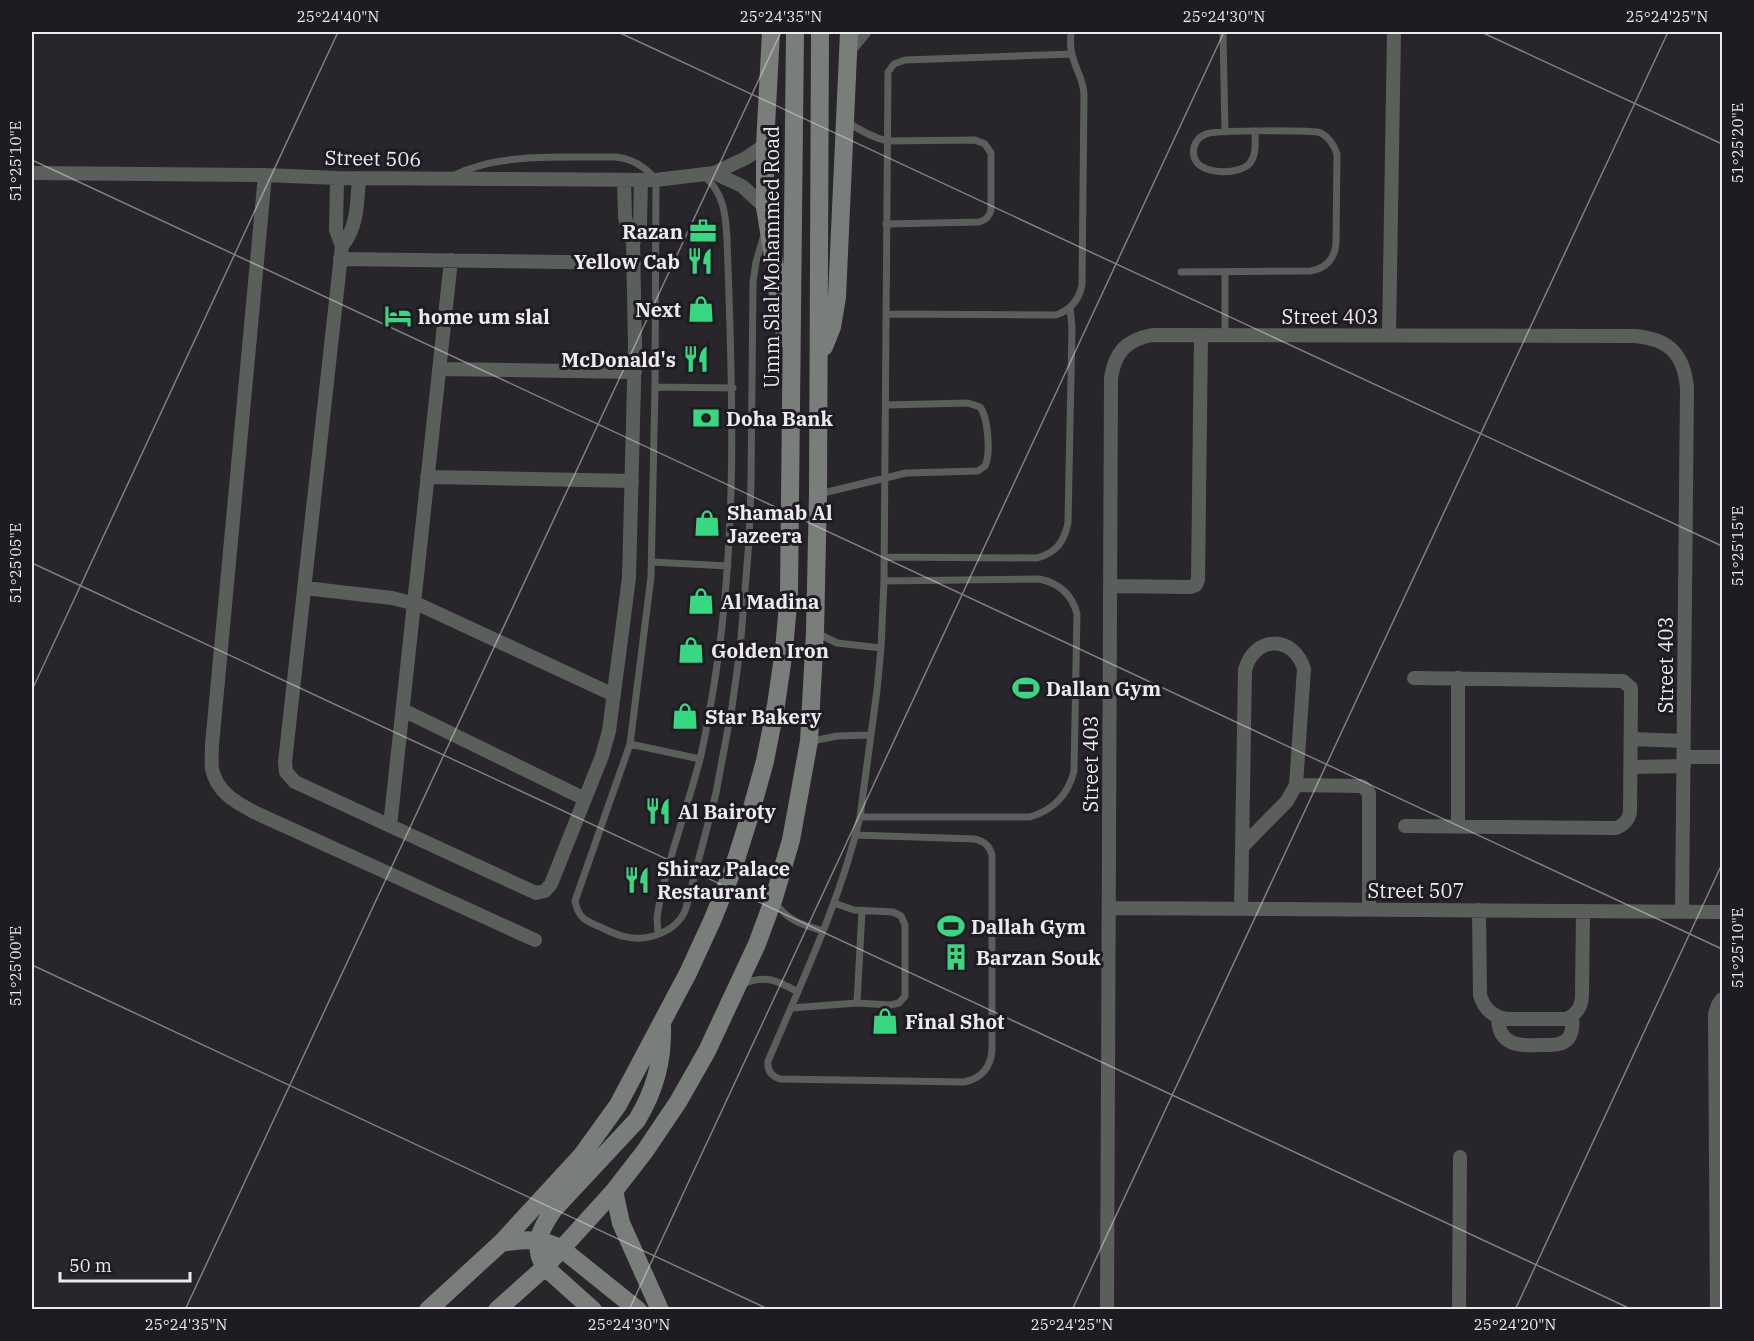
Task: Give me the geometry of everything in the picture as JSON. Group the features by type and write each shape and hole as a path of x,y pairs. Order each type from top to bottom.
{"street":[{"path":"771,32 765,146 766,216 782,325 793,357"},
{"name":"Umm Slal Mohammed Road","path":"428,1310 501,1243 582,1155 618,1105 662,1024 712,921 733,869 750,815 765,761 776,705 789,593 795,32"},
{"path":"497,1310 545,1267 614,1191 645,1151 678,1102 707,1051 757,944 774,898 793,830 809,741 814,632 818,494 820,32"},
{"path":"819,357 832,327 837,297 849,32"},
{"path":"849,50 864,32"},
{"name":"Street 403","path":"1389,335 1394,32"},
{"name":"Street 506","path":"32,173 656,180 708,174 746,158 765,146"},
{"path":"708,174 742,186 766,216"},
{"path":"265,175 212,745 212,768 219,786 239,804 535,940"},
{"path":"337,178 336,230 341,252 285,762 286,772 295,782 532,892 541,893 551,884 602,756 609,731 629,578 635,372 634,263 633,243 625,217 624,180"},
{"path":"341,252 352,230 359,178"},
{"path":"633,243 640,226 641,180"},
{"path":"341,252 450,260 634,263"},
{"path":"390,826 450,260"},
{"name":"Street 403","path":"1107,1310 1111,390 1113,365 1119,353 1128,344 1152,335 1635,336 1651,337 1666,344 1678,356 1685,371 1687,388 1682,912"},
{"path":"1110,586 1190,587 1196,585 1201,335"},
{"path":"439,369 635,372"},
{"path":"428,477 632,481"},
{"path":"305,588 413,602 614,694"},
{"path":"1241,909 1242,847 1245,670 1255,651 1268,645 1281,644 1294,650 1304,669 1296,785 1287,801 1242,847"},
{"path":"1405,826 1616,828 1629,819 1630,813 1631,688 1623,681 1414,678"},
{"path":"1458,678 1458,826"},
{"path":"403,710 585,800"},
{"path":"1631,739 1684,741"},
{"path":"1631,767 1722,757"},
{"path":"1296,785 1360,786 1369,793 1369,910"},
{"name":"Street 507","path":"1109,908 1722,912"},
{"path":"1479,910 1480,995 1488,1010 1498,1017 1507,1019 1560,1019 1572,1016 1580,1008 1582,1002 1583,911"},
{"path":"1716,1310 1719,1235 1715,1014 1722,999"},
{"path":"1498,1017 1500,1031 1504,1038 1523,1046 1561,1043 1572,1032 1572,1016"},
{"path":"593,1310 545,1267 537,1250 538,1240 554,1209 637,1120 646,1106 660,1066 662,1024"},
{"path":"1460,1157 1460,1310"},
{"path":"614,1191 621,1222 660,1310"},
{"path":"501,1243 538,1240 562,1249 638,1310"}],"lane":[{"path":"886,314 1056,315 1076,302 1082,285 1084,118 1083,84 1072,54 1071,32"},
{"path":"1223,32 1225,132"},
{"path":"855,835 974,839 980,840 990,849 992,866 992,1050 990,1063 976,1078 964,1082 776,1077 769,1071 768,1061 824,932 834,903 860,817 871,735 881,648 884,581 886,141 887,78 890,68 899,61 1072,54"},
{"path":"845,121 864,133 886,141 975,140 981,141 989,148 992,159 991,210 983,221 886,224"},
{"path":"1181,272 1316,270 1328,263 1335,250 1337,154 1330,139 1316,132 1255,132 1225,132 1209,132 1200,137 1194,146 1196,161 1208,170 1234,171 1247,166 1253,158 1255,132"},
{"path":"448,178 478,165 503,160 616,157 642,165 656,180 656,387 652,562 630,744 575,902 581,917 613,933 633,938 658,934 675,926 686,908 716,793 732,707 740,650 752,484 753,282 766,216"},
{"path":"658,934 657,917 661,894 700,759 712,697 723,622 728,566 733,388 725,219 721,198 708,174"},
{"path":"1225,272 1225,336"},
{"path":"884,556 1037,558 1046,556 1061,545 1068,523 1072,327 1070,308"},
{"path":"656,387 733,388"},
{"path":"818,494 885,477 916,472 978,471 985,466 988,457 986,418 984,412 975,404 886,405"},
{"path":"652,562 728,566"},
{"path":"860,817 1030,817 1056,804 1068,789 1074,771 1077,614 1067,593 1054,583 1039,579 884,581"},
{"path":"814,632 837,643 881,648"},
{"path":"809,741 837,736 871,735"},
{"path":"630,744 700,759"},
{"path":"774,898 781,910 792,920 824,932"},
{"path":"791,1008 857,1003 895,1005 902,1000 906,991 904,920 897,913 847,909 834,903"},
{"path":"857,1003 862,910"},
{"path":"736,989 751,981 767,979 775,980 798,992"}],"place":[{"name":"Razan","path":"703,231"},
{"name":"Yellow Cab","path":"700,261"},
{"name":"Next","path":"701,309"},
{"name":"home um slal","path":"398,316"},
{"name":"McDonald's","path":"696,359"},
{"name":"Doha Bank","path":"706,418"},
{"name":"Shamab Al Jazeera","path":"707,523"},
{"name":"Al Madina","path":"701,601"},
{"name":"Golden Iron","path":"691,650"},
{"name":"Dallan Gym","path":"1026,688"},
{"name":"Star Bakery","path":"685,716"},
{"name":"Al Bairoty","path":"658,811"},
{"name":"Shiraz Palace Restaurant","path":"637,880"},
{"name":"Dallah Gym","path":"951,926"},
{"name":"Barzan Souk","path":"956,957"},
{"name":"Final Shot","path":"885,1021"}]}
